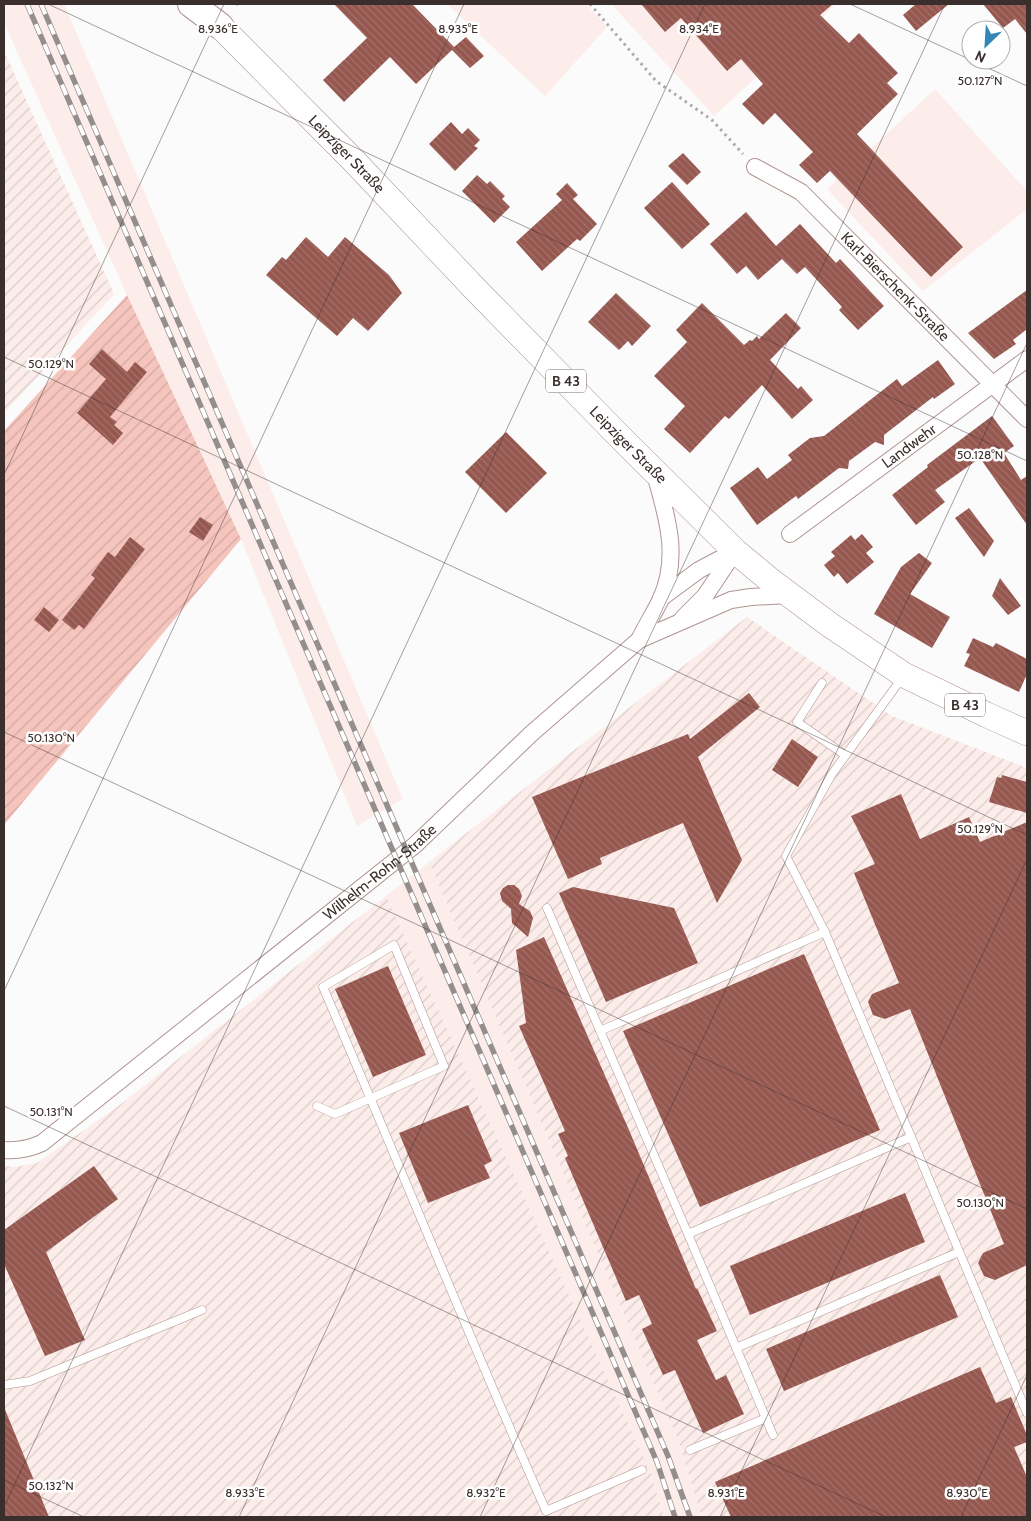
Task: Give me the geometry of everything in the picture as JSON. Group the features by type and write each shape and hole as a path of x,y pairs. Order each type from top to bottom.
{"highway":[{"name":"B 43","path":"191,4 220,26"},
{"name":"B 43","path":"197,4 220,26"}],"main road":[{"name":"Leipziger Straße","path":"220,26 353,160 654,472 735,551 830,626 904,675 987,716 1027,733"}],"street":[{"name":"Karl-Bierschenk-Straße","path":"755,167 800,192 1027,419"},
{"name":"Landwehr","path":"790,534 1027,358"},
{"name":"Wilhelm-Rohn-Straße","path":"4,1150 16,1151 31,1148 42,1143 415,845 532,733 638,640 662,598 671,562 672,547 667,518 654,472"},
{"name":"Wilhelm-Rohn-Straße","path":"662,598 699,570 735,551"},
{"name":"Wilhelm-Rohn-Straße","path":"678,624 705,596 735,551"},
{"name":"Wilhelm-Rohn-Straße","path":"638,640 731,600 789,595"}],"lane":[{"path":"904,675 832,774 786,856 825,932 1027,1413"},
{"path":"822,683 797,722 845,755"},
{"path":"548,908 773,1435"},
{"path":"600,1031 825,932"},
{"path":"317,1106 335,1114 371,1098 444,1066 394,945 323,987 371,1098 546,1511 642,1470"},
{"path":"688,1234 910,1137"},
{"path":"736,1348 959,1252"},
{"path":"4,1386 30,1381 202,1310"},
{"path":"690,1450 766,1418"}],"path":[{"path":"590,4 656,81 712,120 755,167"}],"shaded area":[{"path":"4,4 64,4 403,799 357,826 241,539 127,295 4,23"},
{"path":"447,4 586,4 607,27 545,96"},
{"path":"611,4 836,4 714,116"},
{"path":"4,51 114,294 4,413"},
{"path":"935,89 1027,191 1027,209 923,291 827,189"},
{"path":"127,295 241,539 4,825 4,431"},
{"path":"747,617 892,716 1027,768 1027,1517 702,1517 677,1437 429,862"},
{"path":"429,862 677,1437 702,1517 664,1517 652,1476 386,896"},
{"path":"386,896 652,1476 664,1517 4,1517 4,1166 15,1167 37,1163 117,1107"}],"building":[{"path":"334,4 412,4 454,47 466,37 484,56 470,68 452,50 416,84 390,57 344,102 323,80 367,38"},
{"path":"641,4 833,4 820,15 849,43 859,33 898,73 887,83 898,94 857,134 963,247 931,277 830,171 817,183 799,165 813,152 775,113 763,125 742,104 763,84 741,59 727,71 681,18 665,32"},
{"path":"916,4 949,4 916,31 903,15"},
{"path":"983,4 1027,4 1027,34 1015,19 1011,22 1011,20 996,20"},
{"path":"451,122 462,134 468,128 480,140 474,146 478,148 455,171 429,144"},
{"path":"683,153 701,172 687,185 668,166"},
{"path":"477,175 487,184 490,181 505,196 502,199 510,207 494,223 462,191"},
{"path":"672,182 710,224 682,249 644,208"},
{"path":"567,183 578,195 573,199 597,224 580,241 577,239 542,271 516,242 562,200 556,194"},
{"path":"746,212 776,246 800,224 836,263 840,259 884,306 858,330 839,310 842,307 805,267 797,274 782,259 758,280 746,266 737,274 710,244"},
{"path":"306,237 328,257 345,237 389,275 402,293 368,331 353,318 337,336 266,275 282,257 286,260"},
{"path":"1027,290 1027,329 1013,340 1016,344 994,359 968,333"},
{"path":"616,293 651,326 632,346 628,341 619,350 588,322"},
{"path":"702,303 744,345 757,336 759,339 786,313 801,328 770,360 798,389 801,386 813,400 792,419 762,385 729,419 725,416 690,453 664,429 685,406 654,376 687,342 676,330"},
{"path":"102,349 127,372 135,362 147,372 110,417 117,422 114,425 123,433 113,445 77,413 106,379 89,364"},
{"path":"938,360 955,384 934,399 933,397 884,435 884,445 875,442 849,461 848,469 839,468 798,499 796,496 757,525 730,488 758,467 767,479 792,460 788,455 810,438 824,436 897,379 902,386"},
{"path":"992,416 1014,446 1004,453 1021,480 1027,476 1027,525 980,458 935,490 945,502 916,525 892,495 928,467 927,465"},
{"path":"506,432 547,473 506,513 465,472"},
{"path":"969,508 994,541 984,557 955,518"},
{"path":"200,517 213,525 203,541 189,532"},
{"path":"862,534 873,547 866,553 874,562 847,584 838,573 834,577 824,565 835,556 831,552 851,535 855,540"},
{"path":"130,537 145,549 84,629 79,625 74,630 62,620 95,578 91,575 108,552 115,557"},
{"path":"919,553 932,563 910,594 950,617 932,648 874,614 901,567"},
{"path":"1000,578 1021,606 1008,615 992,596"},
{"path":"44,607 59,620 49,632 34,620"},
{"path":"973,638 993,647 996,643 1027,659 1027,674 1019,692 964,666 970,654 966,653"},
{"path":"749,693 760,707 698,757 742,860 717,903 683,823 600,858 602,864 568,879 532,797 688,734 690,739"},
{"path":"792,739 818,757 798,787 772,770"},
{"path":"1002,775 1027,782 1027,813 989,802 997,777 1001,778"},
{"path":"901,794 920,839 969,817 980,842 1027,822 1027,1265 995,1280 984,1276 978,1263 983,1253 1004,1244 910,1009 885,1019 873,1015 868,1002 872,994 899,983 854,873 875,864 851,816"},
{"path":"508,885 514,885 519,889 522,896 519,904 530,911 533,918 528,937 512,923 511,909 502,901 500,893"},
{"path":"573,887 674,908 698,963 606,1002 559,893"},
{"path":"544,937 629,1130 696,1289 717,1331 697,1340 716,1380 726,1375 744,1414 703,1433 675,1370 663,1375 642,1329 652,1324 639,1295 626,1301 565,1158 568,1156 558,1134 565,1131 519,1026 526,1023 516,950"},
{"path":"804,954 880,1130 700,1207 623,1031"},
{"path":"388,966 426,1055 373,1077 335,989"},
{"path":"468,1105 492,1161 484,1165 490,1178 428,1203 399,1133"},
{"path":"94,1166 118,1199 46,1252 85,1340 45,1356 4,1264 4,1230"},
{"path":"905,1193 925,1242 750,1315 730,1266"},
{"path":"940,1275 958,1317 784,1391 766,1349"},
{"path":"980,1367 996,1403 1011,1397 1027,1435 1027,1442 1014,1447 1027,1477 1027,1517 731,1517 715,1482"},
{"path":"4,1407 49,1517 4,1517"}],"railway":[{"path":"27,4 657,1462 675,1517"},
{"path":"41,4 668,1456 690,1517"}]}
